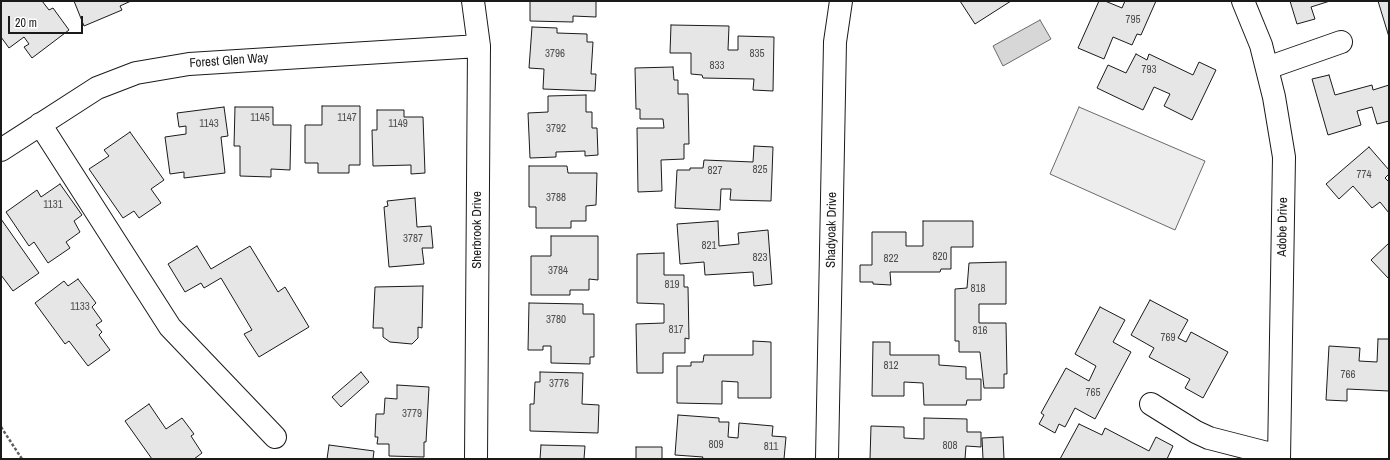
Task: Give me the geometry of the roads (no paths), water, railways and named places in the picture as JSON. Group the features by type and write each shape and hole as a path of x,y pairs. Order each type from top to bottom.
{"street":[{"name":"Sherbrook Drive","path":"473,1 479,46 476,459"},
{"name":"Shadyoak Drive","path":"827,459 836,42 841,1"},
{"name":"Adobe Drive","path":"1243,1 1261,45 1274,97 1284,157 1279,458"},
{"path":"1267,68 1341,42"},
{"name":"Forest Glen Way","path":"1,150 97,88 136,73 181,65 479,46"},
{"path":"40,124 170,327 275,437"},
{"path":"1151,404 1196,432 1209,438 1279,458"}]}
